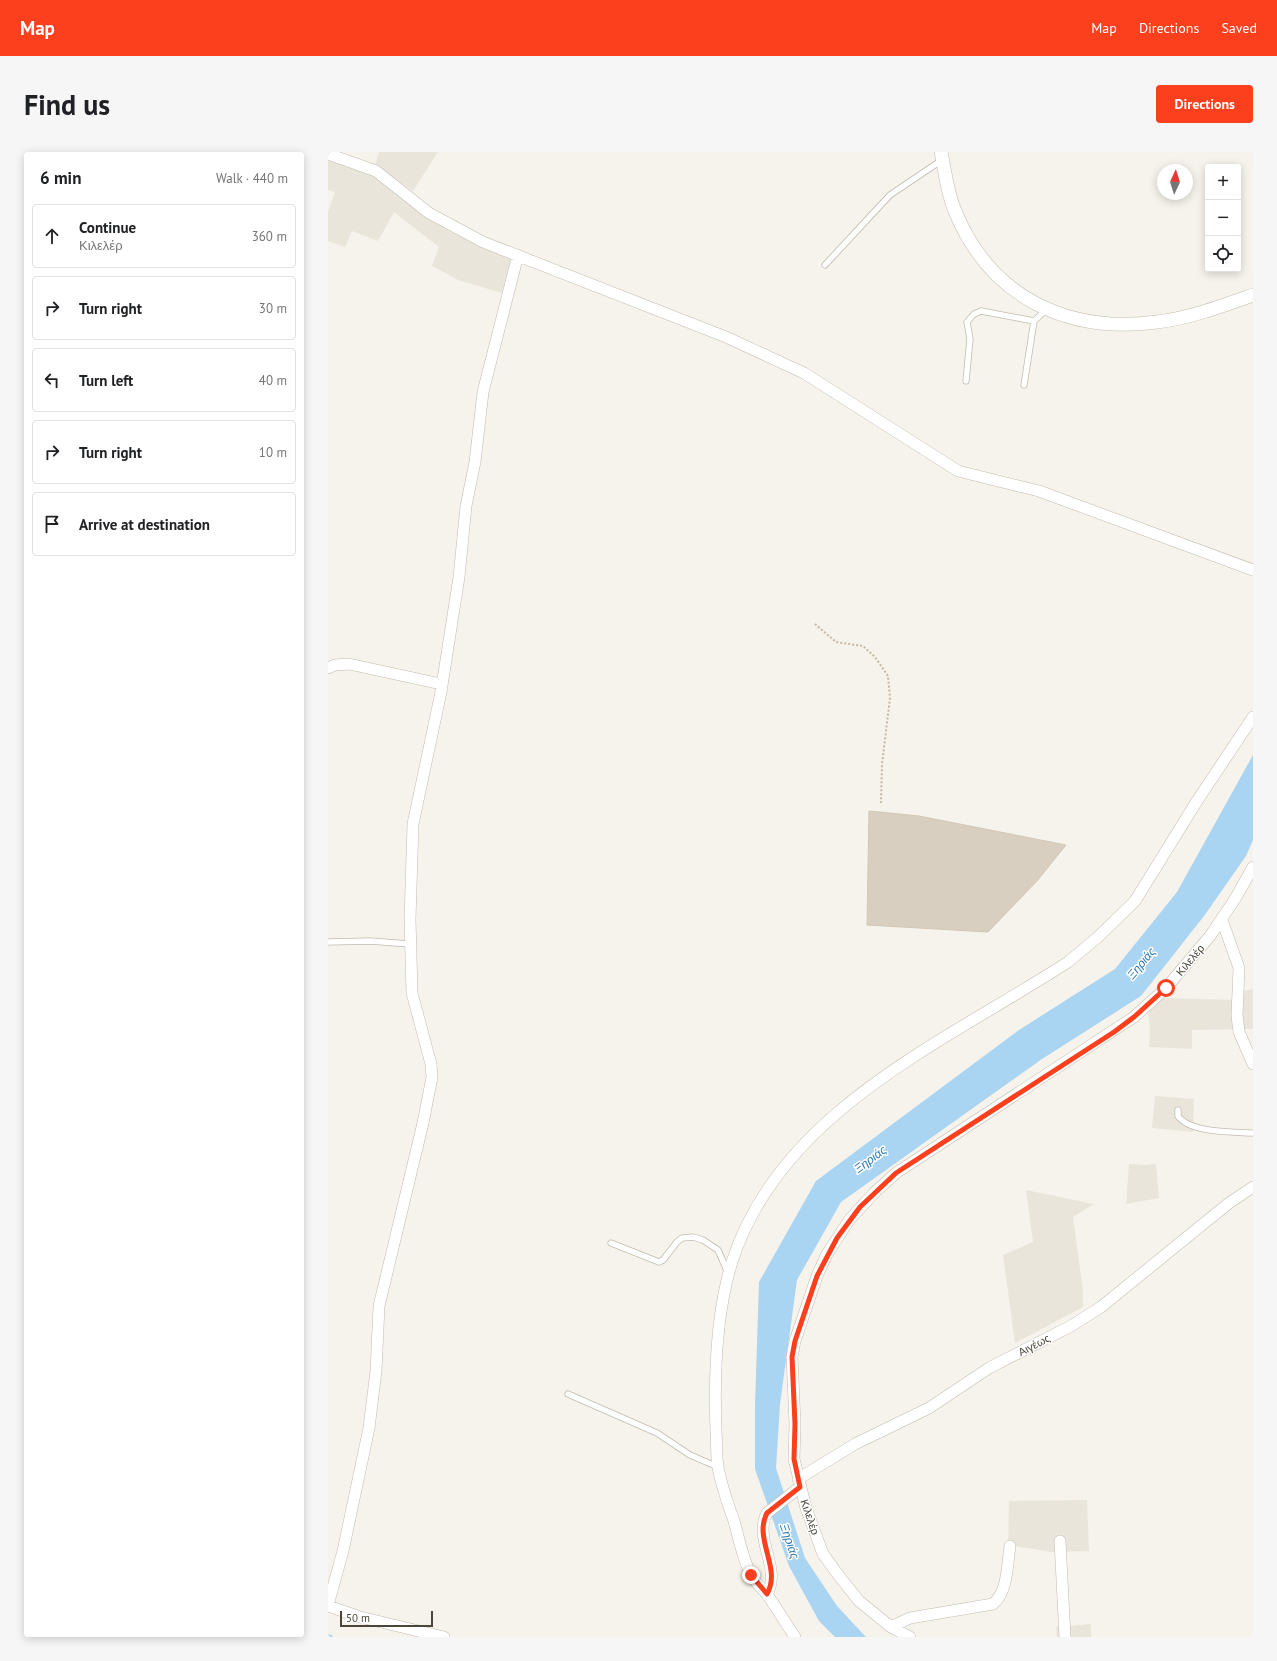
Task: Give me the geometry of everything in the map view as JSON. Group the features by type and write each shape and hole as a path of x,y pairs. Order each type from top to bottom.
{"street":[{"path":"328,154 376,171 442,221 483,242 726,337 804,373 958,471 1039,491 1253,570"},
{"path":"942,156 954,210 975,251 1000,279 1024,296 1047,309 1083,321 1138,324 1184,317 1253,295"},
{"path":"444,1637 360,1617 328,1606 343,1551 369,1428 376,1371 378,1306 423,1123 432,1077 431,1064 412,993 410,944 411,868 414,816 435,726 459,576 466,506 475,462 483,392 518,255"},
{"path":"328,668 335,665 349,664 441,684"},
{"path":"795,1637 767,1594 751,1575 714,1466 715,1395 719,1337 729,1275 749,1222 777,1176 807,1142 837,1112 878,1080 1068,962 1084,950 1125,911 1144,887 1197,801 1253,717"},
{"name":"Κιλελέρ","path":"910,1637 891,1627 860,1600 839,1576 823,1554 799,1483 794,1459 795,1424 792,1388 792,1357 795,1341 821,1265 850,1219 882,1185 909,1164 1134,1017 1170,983 1222,920 1253,867"},
{"path":"1222,920 1239,968 1237,1015 1239,1032 1253,1064"},
{"name":"Αιγέως","path":"767,1594 772,1586 772,1578 764,1536 765,1517 767,1513 799,1483 862,1441 929,1408 989,1368 1084,1318 1101,1307 1229,1203 1253,1187"},
{"path":"1060,1541 1065,1637"},
{"path":"891,1627 910,1618 993,1604 1000,1598 1004,1588 1010,1546"}],"lane":[{"path":"825,265 890,195 942,156"},
{"path":"1024,385 1034,321 1047,309"},
{"path":"966,381 970,339 967,322 974,314 981,311 1034,321"},
{"path":"328,942 410,944"},
{"path":"1178,1110 1178,1116 1186,1124 1206,1129 1253,1133"},
{"path":"611,1243 659,1262 682,1238 693,1237 703,1240 718,1250 729,1275"},
{"path":"568,1394 657,1433 679,1448 714,1466"}],"path":[{"path":"815,624 836,642 863,646 875,657 888,676 890,698 882,764 881,803"}],"shaded area":[{"path":"379,152 438,152 413,191 375,165"},
{"path":"328,159 378,178 412,206 450,232 511,259 502,293 458,280 432,266 439,247 394,212 378,241 352,231 345,247 328,241 328,212 335,192 328,190"},
{"path":"1253,989 1253,1029 1192,1030 1192,1049 1149,1047 1150,1029 1148,1013 1161,998 1241,1000 1244,991"},
{"path":"1155,1096 1194,1099 1193,1132 1152,1128"},
{"path":"1129,1164 1156,1164 1159,1198 1126,1204"},
{"path":"1026,1190 1094,1204 1073,1217 1083,1291 1083,1307 1015,1343 1003,1255 1033,1242"},
{"path":"1087,1500 1089,1551 1051,1552 1008,1545 1009,1501"},
{"path":"1091,1624 1091,1637 1057,1637 1056,1627"}],"water":[{"name":"Ξηριάς","path":"1253,755 1253,840 1246,856 1204,916 1141,996 1042,1059 841,1202 797,1280 780,1404 776,1468 805,1558 837,1606 866,1637 835,1637 819,1621 789,1566 755,1469 755,1405 759,1282 816,1181 1019,1030 1115,969 1177,892"}],"building":[{"path":"869,811 919,816 1066,845 1037,881 988,932 867,925"}],"route":[{"path":"751,1575 758,1586 767,1594 772,1586 772,1572 765,1547 765,1517 767,1513 800,1487 794,1459 795,1424 792,1388 792,1357 795,1341 821,1265 850,1219 882,1185 896,1173 1030,1084 1114,1032 1134,1017 1166,988"}]}
